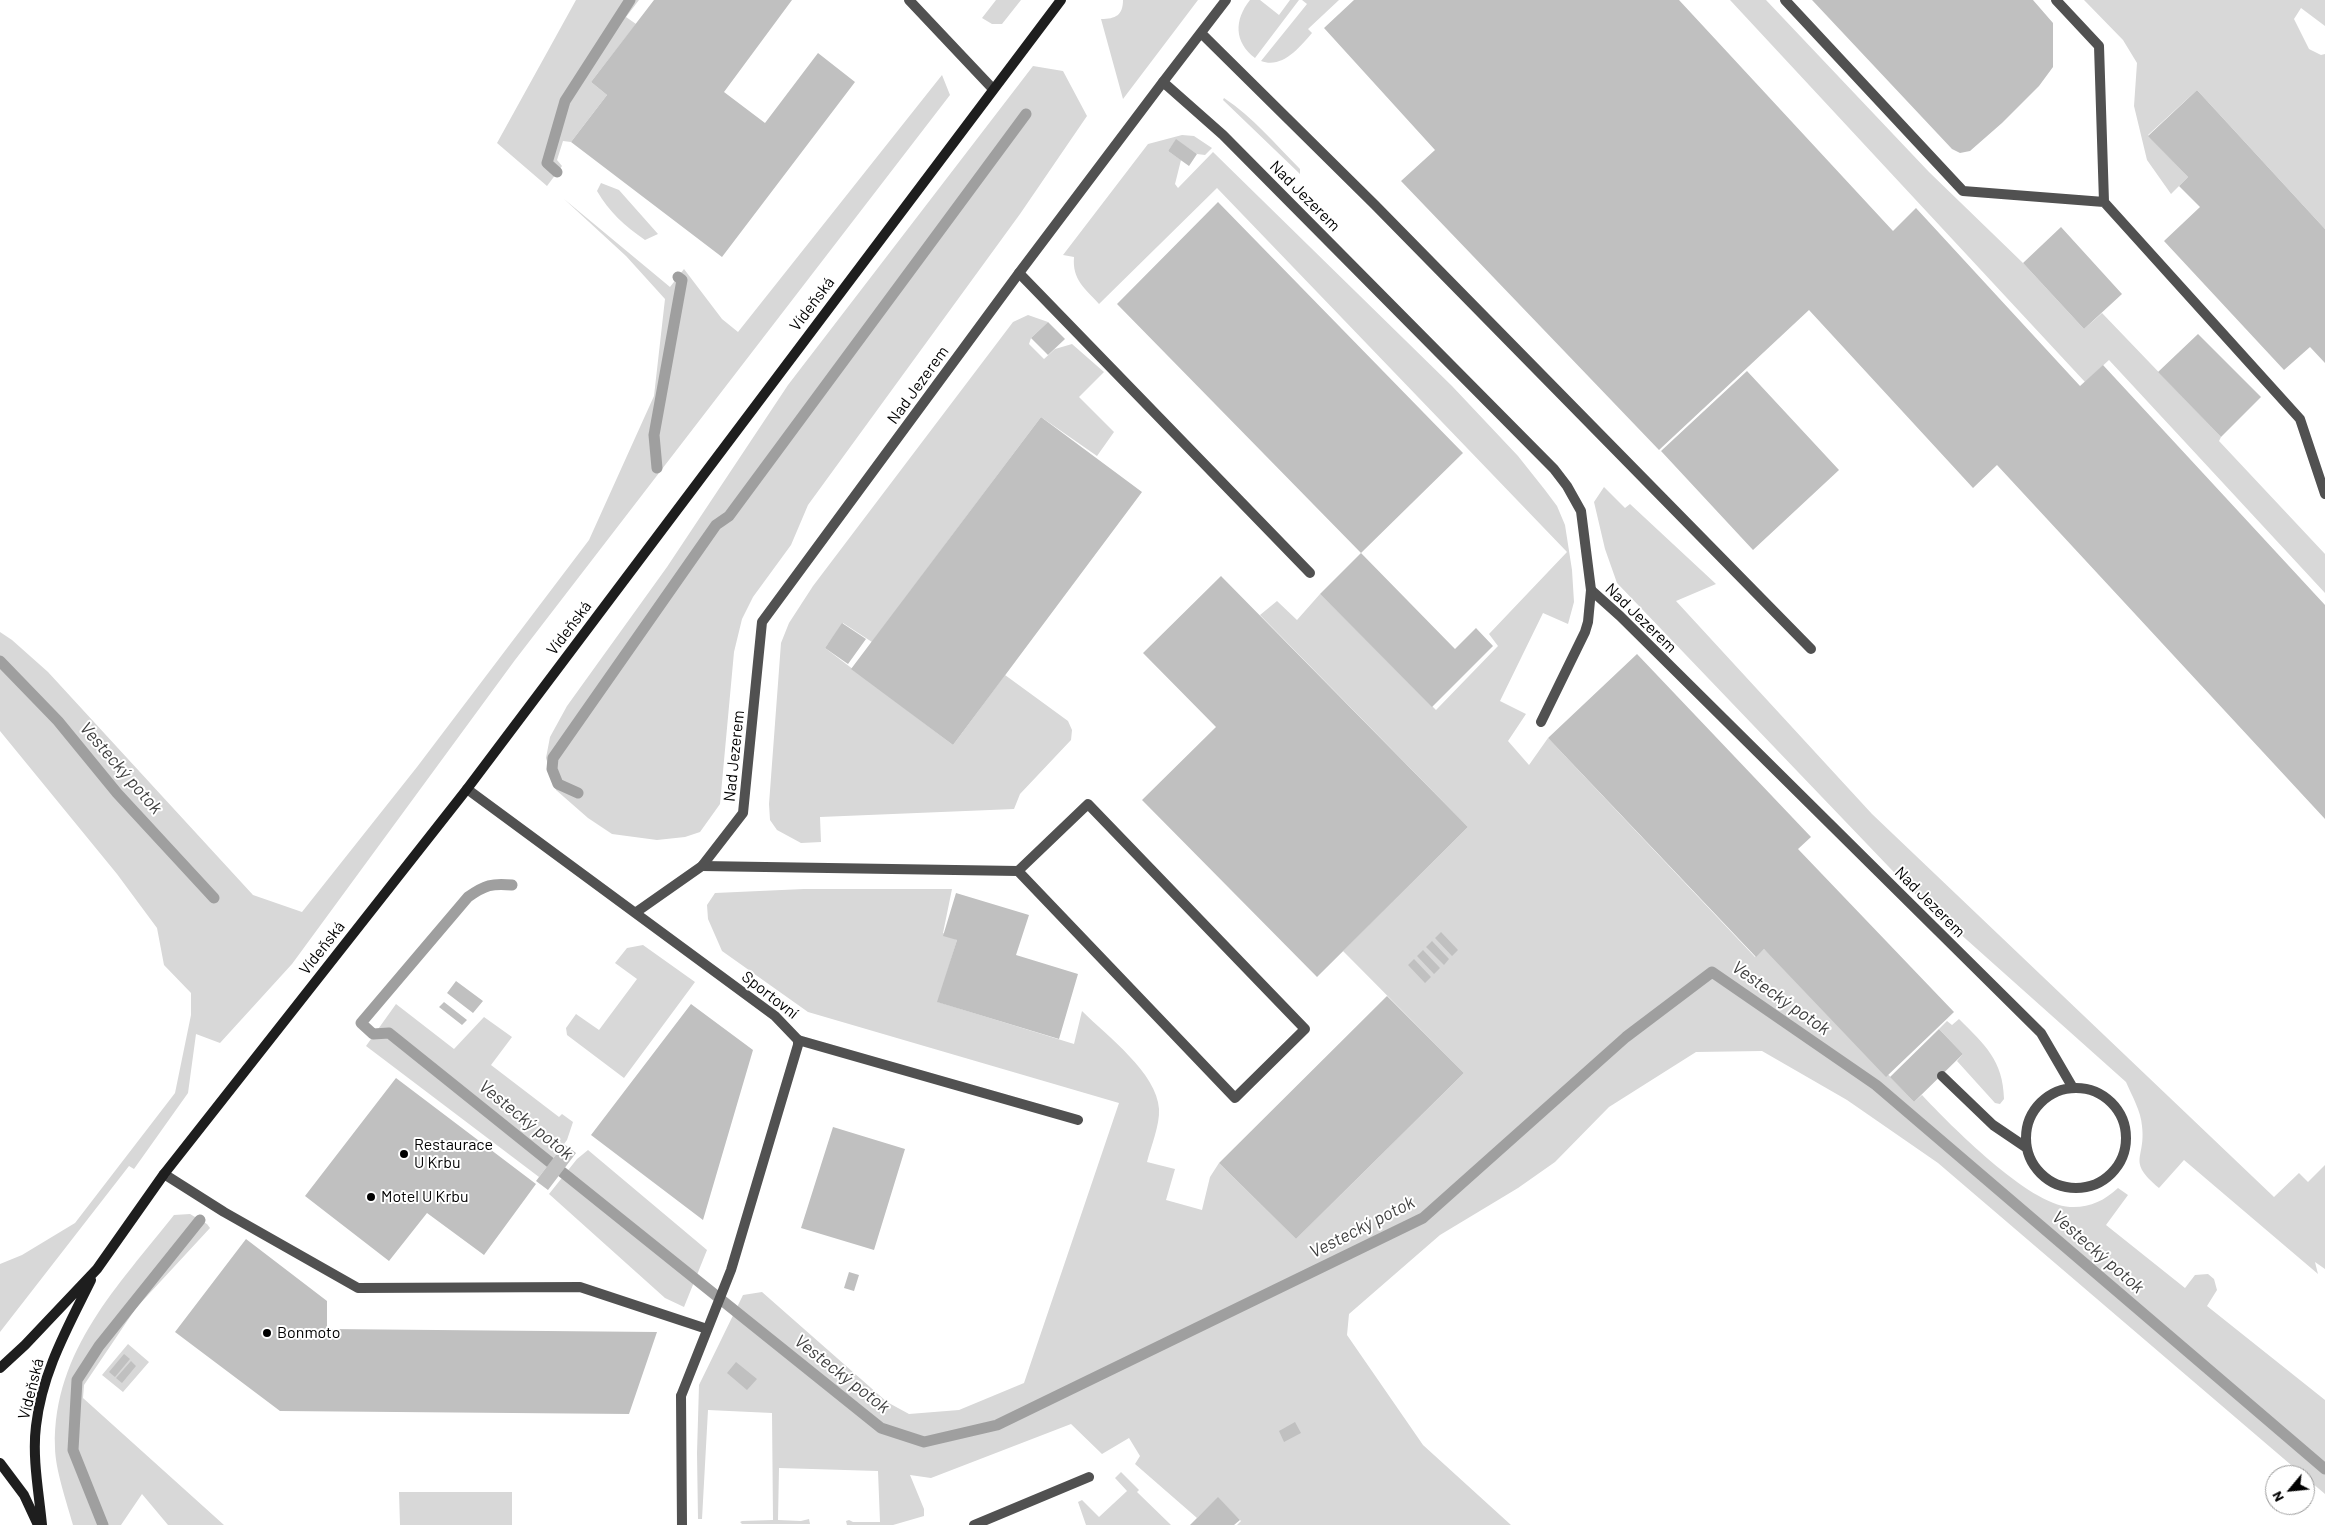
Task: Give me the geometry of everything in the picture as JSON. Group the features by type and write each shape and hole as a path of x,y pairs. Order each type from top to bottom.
{"main road":[{"name":"Vídeňská","path":"0,1368 25,1345 97,1269 164,1174 466,789 1060,0"},
{"name":"Vídeňská","path":"42,1525 35,1456 36,1427 41,1398 48,1371 58,1347 97,1269"},
{"path":"0,1463 24,1495 38,1525"}],"street":[{"path":"909,0 993,90"},
{"path":"1163,82 1226,0"},
{"path":"1785,0 1963,191 2104,202"},
{"path":"2056,0 2099,46 2104,202 2300,419 2325,494"},
{"path":"1201,33 1375,205 1811,649"},
{"name":"Nad Jezerem","path":"635,913 702,866 743,813 762,622 1018,273 1163,82 1223,134 1554,469 1568,486 1581,511 1591,590 1634,630 2041,1033 2073,1088"},
{"path":"1018,273 1310,573"},
{"path":"1541,722 1585,632 1588,622 1591,590"},
{"name":"Sportovní","path":"466,789 775,1016 798,1040 798,1046 731,1270 681,1396 682,1525"},
{"path":"702,866 1018,871 1088,804 1305,1029 1235,1098 1018,871"},
{"path":"798,1040 1078,1120"},
{"path":"1942,1076 1993,1125 2027,1148"},
{"path":"2073,1088 2090,1090 2104,1096 2116,1107 2123,1121 2126,1136 2124,1153 2117,1167 2106,1178 2092,1186 2076,1188 2059,1185 2045,1177 2034,1164 2027,1148 2027,1131 2032,1115 2042,1101 2056,1092 2073,1088"},
{"path":"164,1174 224,1212 358,1288 580,1287 707,1329"},
{"path":"974,1525 1089,1477"}],"shaded area":[{"path":"576,0 639,0 626,17 636,24 591,82 607,95 571,142 563,141 557,160 562,166 547,186 497,143"},
{"path":"996,0 1021,0 1002,24 992,24 982,18"},
{"path":"1123,0 1198,0 1123,99 1101,19 1118,15 1122,9"},
{"path":"1250,0 1260,0 1279,15 1290,0 1299,0 1255,58 1243,45 1239,31 1241,15"},
{"path":"1302,0 1339,0 1308,29 1312,33 1290,56 1276,62 1261,61 1307,4"},
{"path":"1730,0 1766,0 1929,172 2023,263 2084,329 2102,313 2221,437 2219,441 2325,554 2325,593 2109,360 2085,382"},
{"path":"2084,0 2325,0 2325,26 2301,8 2294,19 2309,49 2321,55 2325,54 2325,229 2197,90 2148,135 2188,177 2171,194 2147,160 2134,106 2137,63 2123,40"},
{"path":"1033,66 1063,71 1087,116 1020,214 808,505 791,545 753,597 742,619 734,652 720,804 700,832 685,837 657,840 612,834 588,818 556,790 546,758 550,737 567,706 667,567 788,385"},
{"path":"942,75 950,95 515,660 292,964 220,1043 196,1034 188,1093 134,1169 129,1166 0,1332 0,1264 22,1255 75,1223 175,1093 191,1015 191,993 164,965 157,928 117,874 0,731 0,632 12,640 48,672 253,895 302,912 417,767 589,540 654,396 665,299 626,256 564,199 670,287 684,269 722,319 738,332"},
{"path":"1224,98 1264,132 1300,169 1300,174 1223,100"},
{"path":"1182,135 1194,136 1212,148 1205,155 1197,154 1176,140 1168,151 1181,160 1175,184 1178,188 1213,152 1452,386 1518,456 1557,506 1565,525 1572,570 1574,602 1568,624 1543,613 1500,701 1526,714 1508,741 1529,765 1548,738 1755,957 1764,949 1800,981 1914,1102 1922,1095 1970,1143 2013,1179 2053,1203 2070,1207 2096,1203 2118,1188 2128,1195 2106,1225 2185,1288 2195,1275 2208,1274 2214,1279 2217,1290 2207,1306 2325,1400 2325,1494 2315,1485 2315,1465 2291,1465 1938,1163 1847,1100 1762,1051 1696,1052 1609,1107 1555,1162 1518,1188 1440,1235 1349,1314 1347,1335 1423,1445 1511,1525 1237,1525 1241,1521 1218,1498 1197,1518 1135,1464 1140,1456 1129,1438 1102,1454 1071,1424 931,1478 910,1475 924,1509 924,1516 893,1525 847,1525 846,1521 849,1520 853,1522 880,1522 878,1471 779,1468 778,1520 801,1521 809,1519 810,1524 742,1524 740,1522 742,1521 773,1520 772,1413 708,1410 702,1519 698,1519 699,1385 743,1295 762,1292 887,1402 909,1414 959,1410 1024,1383 1119,1103 808,1012 722,951 708,919 707,905 715,893 804,889 952,889 943,933 957,940 938,1002 1074,1044 1082,1011 1129,1056 1150,1082 1156,1095 1159,1109 1158,1122 1147,1162 1175,1169 1166,1200 1202,1210 1210,1177 1219,1163 1296,1239 1464,1073 1343,951 1468,827 1260,615 1277,601 1297,620 1320,594 1436,710 1498,646 1489,634 1567,552 1217,188 1099,304 1077,278 1074,257 1063,255 1148,144"},
{"path":"601,183 619,190 658,234 645,240 624,224 607,206 597,191"},
{"path":"1028,315 1048,322 1031,338 1029,344 1044,359 1055,349 1072,344 1104,372 1079,397 1114,432 1097,456 1041,417 872,642 843,623 825,648 953,745 1005,675 1068,721 1072,730 1071,740 1020,794 1014,809 820,817 821,842 801,843 777,830 770,820 769,804 781,643 789,623 813,586 1013,322"},
{"path":"1604,487 1625,508 1630,504 1716,584 1676,601 1872,814 2274,1197 2299,1173 2308,1182 2325,1165 2325,1269 2315,1262 2318,1274 2184,1160 2159,1188 2149,1179 2140,1165 2143,1137 2140,1115 2126,1082 1911,890 1617,583 1605,549 1594,502"},
{"path":"643,945 695,982 624,1078 567,1035 566,1028 576,1014 599,1030 637,979 615,963 627,948"},
{"path":"396,1004 454,1049 484,1017 512,1037 491,1065 559,1117 562,1114 573,1122 567,1140 539,1177 366,1046"},
{"path":"1959,1019 1984,1045 1996,1063 2003,1085 2004,1099 2000,1104 1995,1103 1957,1061 1963,1054 1939,1029 1947,1021 1952,1025"},
{"path":"588,1150 707,1250 684,1307 665,1298 549,1194 577,1159"},
{"path":"190,1214 207,1224 210,1228 136,1308 84,1385 83,1398 224,1525 168,1525 142,1494 121,1525 73,1525 59,1476 55,1447 57,1412 65,1380 77,1349 93,1321 132,1267 174,1215"},
{"path":"128,1344 149,1362 123,1392 102,1375"},
{"path":"1121,1472 1139,1490 1137,1492 1171,1525 1086,1525 1078,1502 1082,1500 1099,1517 1127,1491 1115,1478"},
{"path":"399,1492 512,1492 512,1525 400,1525"}],"building":[{"path":"654,0 792,0 724,92 765,123 818,53 855,82 722,257 571,142 607,95 591,82"},
{"path":"1354,0 1679,0 1893,231 1916,208 2080,386 2103,365 2325,605 2325,819 1997,465 1973,488 1809,310 1659,450 1401,181 1435,150 1324,28"},
{"path":"1812,0 2033,0 2053,23 2053,67 2039,86 2002,123 1970,151 1960,153 1952,149"},
{"path":"2197,90 2325,229 2325,363 2310,347 2284,370 2164,241 2200,207 2179,186 2188,177 2148,136"},
{"path":"1176,139 1197,154 1189,166 1168,151"},
{"path":"1218,202 1463,453 1361,553 1117,304"},
{"path":"2061,227 2122,294 2084,329 2023,263"},
{"path":"1048,322 1065,339 1048,355 1031,338"},
{"path":"2198,334 2261,397 2221,437 2158,372"},
{"path":"1747,371 1839,470 1753,550 1661,451"},
{"path":"1041,417 1142,492 953,745 851,669"},
{"path":"1361,553 1455,649 1476,628 1493,646 1432,707 1320,594"},
{"path":"1221,576 1468,827 1317,977 1142,800 1216,727 1143,653"},
{"path":"842,623 866,639 848,664 825,648"},
{"path":"1637,654 1811,837 1798,849 1954,1012 1886,1077 1764,949 1756,957 1548,738"},
{"path":"956,893 1029,915 1016,955 1078,974 1059,1039 937,1002 957,940 943,936"},
{"path":"1441,932 1458,950 1452,956 1435,938"},
{"path":"1432,941 1449,959 1444,965 1426,947"},
{"path":"1423,950 1440,968 1434,974 1417,956"},
{"path":"1414,959 1431,977 1425,983 1408,965"},
{"path":"456,981 483,1001 473,1013 447,993"},
{"path":"1387,996 1464,1073 1296,1239 1219,1163"},
{"path":"444,1002 467,1020 462,1025 439,1007"},
{"path":"691,1004 753,1050 703,1220 591,1135"},
{"path":"1939,1029 1963,1054 1914,1102 1890,1077"},
{"path":"396,1078 536,1184 484,1255 427,1213 389,1261 305,1196"},
{"path":"833,1127 905,1149 874,1250 801,1228"},
{"path":"564,1144 576,1153 548,1190 536,1181"},
{"path":"246,1239 327,1301 327,1329 657,1332 629,1414 280,1411 175,1332"},
{"path":"849,1272 859,1275 854,1291 844,1288"},
{"path":"124,1354 130,1359 115,1377 109,1372"},
{"path":"131,1361 136,1366 122,1383 116,1378"},
{"path":"736,1362 757,1379 747,1390 727,1373"},
{"path":"1295,1422 1301,1433 1284,1442 1279,1431"},
{"path":"1218,1497 1240,1520 1234,1525 1190,1525"}],"waterway":[{"path":"557,172 547,163 565,101 630,0"},
{"path":"578,793 558,784 552,769 553,758 716,525 729,516 1026,114"},
{"path":"657,468 654,435 682,280 678,277"},
{"name":"Vestecký potok","path":"0,661 58,721 117,793 214,898"},
{"name":"Vestecký potok","path":"512,885 499,884 489,886 468,897 361,1023 373,1034 389,1033 881,1428 924,1442 997,1425 1423,1218 1626,1037 1712,972 1876,1085 2325,1469"},
{"path":"103,1525 73,1450 77,1380 99,1346 200,1220"}],"place":[{"name":"Restaurace U Krbu","path":"404,1154"},
{"name":"Motel U Krbu","path":"371,1197"},
{"name":"Bonmoto","path":"267,1333"}]}
